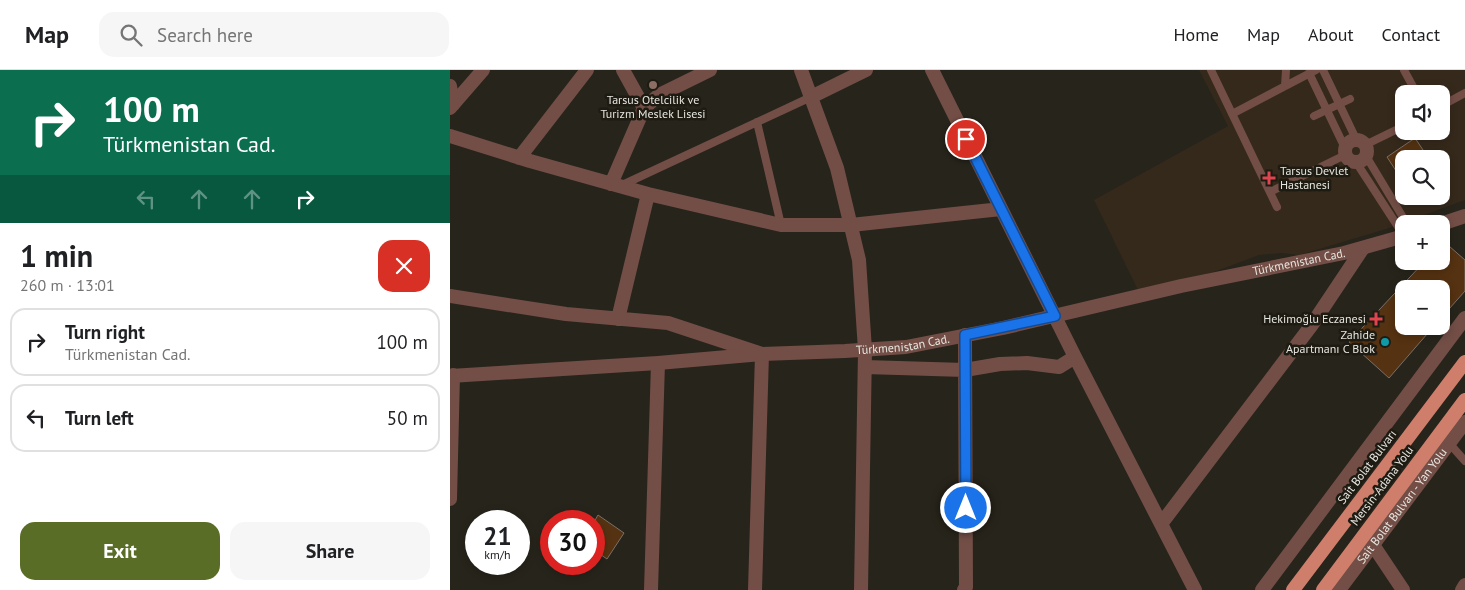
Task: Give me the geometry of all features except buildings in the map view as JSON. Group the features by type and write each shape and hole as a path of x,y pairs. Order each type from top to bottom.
{"highway":[{"name":"Sait Bolat Bulvarı","path":"1293,590 1465,362"},
{"name":"Mersin-Adana Yolu","path":"1323,590 1465,400"}],"street":[{"path":"451,106 483,70"},
{"path":"519,158 586,70"},
{"path":"622,70 644,108"},
{"path":"615,185 644,108 659,95 710,70"},
{"path":"801,70 837,168 859,260 865,350 861,590"},
{"path":"811,97 866,70"},
{"path":"932,70 1195,590"},
{"path":"450,86 451,106"},
{"path":"450,136 519,158 648,194 781,225 851,226 1001,209"},
{"path":"618,319 648,194"},
{"path":"1450,221 1465,216"},
{"name":"Türkmenistan Cad.","path":"452,376 658,363 762,354 865,350 906,346 1055,316 1181,286 1344,253 1395,239"},
{"path":"1161,524 1311,326 1363,248"},
{"path":"450,296 566,314 668,323 762,354 755,590"},
{"path":"1262,590 1465,318"},
{"path":"964,590 966,587 965,335"},
{"path":"865,368 965,370 1000,364 1027,363 1060,367 1076,357"},
{"path":"651,590 658,363"},
{"path":"450,499 452,376"},
{"name":"Sait Bolat Bulvarı - Yan Yolu","path":"1339,590 1465,422"},
{"path":"1373,545 1403,590"},
{"path":"1462,590 1465,586"}],"lane":[{"path":"1210,70 1277,207"},
{"path":"1286,70 1286,86"},
{"path":"1323,70 1340,104 1355,151 1395,220"},
{"path":"1404,70 1412,85"},
{"path":"1232,114 1312,72 1327,110 1401,215"},
{"path":"1450,101 1465,93"},
{"path":"615,185 811,97"},
{"path":"1314,116 1350,99"},
{"path":"757,122 781,225"},
{"path":"1270,192 1395,131"},
{"path":"1449,443 1465,461"}],"shaded area":[{"name":"Tarsus Devlet Hastanesi","path":"1199,70 1465,70 1465,200 1424,215 1395,215 1395,226 1386,229 1299,255 1282,253 1259,255 1211,273 1138,290 1094,200 1228,126"}],"place":[{"name":"Tarsus Otelcilik ve Turizm Meslek Lisesi","path":"653,85"},
{"name":"Tarsus Devlet Hastanesi","path":"1269,178"},
{"name":"Hekimoğlu Eczanesi","path":"1376,319"},
{"name":"Zahide Apartmanı C Blok","path":"1385,342"}],"route":[{"path":"966,139 1055,316 965,335 966,508"}]}
